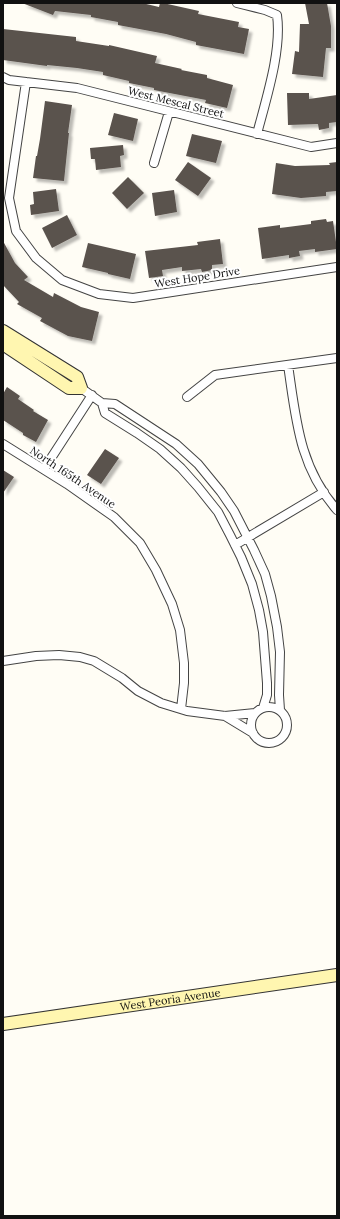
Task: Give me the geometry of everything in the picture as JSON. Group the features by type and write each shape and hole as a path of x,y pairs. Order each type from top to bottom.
{"main road":[{"path":"3,331 77,377 81,388 69,388 3,344"},
{"name":"West Peoria Avenue","path":"3,1024 337,975"}],"street":[{"path":"237,3 265,10 277,16 279,27 278,43 271,79 257,134"},
{"name":"West Mescal Street","path":"5,80 77,88 311,147 337,143"},
{"name":"West Hope Drive","path":"26,82 9,198 16,231 36,258 62,280 99,294 133,298 337,267"},
{"path":"154,163 169,112"},
{"path":"187,397 215,375 337,358"},
{"path":"288,365 297,424 303,449 312,472 337,510"},
{"path":"81,388 102,403 115,404 176,444 198,464 221,492 234,511 265,574 271,596 280,652 280,710"},
{"path":"44,469 92,395"},
{"path":"102,403 105,413 160,449 181,468 198,486 218,512 235,545 252,584 259,610 263,632 267,683 267,695 263,708"},
{"name":"North 165th Avenue","path":"3,444 68,484 114,517 140,543 156,570 172,604 180,630 184,662 184,683 181,709"},
{"path":"235,545 324,492"},
{"path":"3,661 36,656 59,655 80,657 94,661 122,678 138,691 161,703 181,709 225,716 255,713 268,707 274,708 280,710 284,714 286,720 286,731 283,736 279,740 267,743 256,738 251,727 251,721 255,713"},
{"path":"225,716 253,733"}],"building":[{"path":"22,3 142,3 159,7 160,3 163,3 199,11 198,14 239,22 238,27 249,29 244,54 196,45 196,42 166,34 118,25 118,22 91,17 91,15 55,11 53,15"},
{"path":"305,3 327,3 331,26 331,48 326,48 323,77 292,74 295,51 299,52 300,24 309,24"},
{"path":"3,29 76,37 76,41 109,45 157,56 155,63 207,75 207,78 233,85 227,108 205,103 206,100 154,90 154,88 129,83 129,81 103,75 103,72 3,60"},
{"path":"287,93 309,93 309,99 337,95 337,122 329,123 329,128 319,130 318,124 288,125"},
{"path":"45,101 72,105 64,181 33,178"},
{"path":"114,113 138,119 133,141 108,135"},
{"path":"192,134 222,141 216,163 186,156"},
{"path":"123,145 124,155 120,156 121,167 96,170 95,159 91,159 90,148"},
{"path":"188,162 211,178 198,196 175,180"},
{"path":"337,162 337,191 326,192 326,196 301,198 272,194 276,163 295,166 330,165 329,163"},
{"path":"128,177 144,193 127,209 112,193"},
{"path":"56,189 59,211 31,215 30,205 34,204 33,192"},
{"path":"174,190 177,212 155,216 152,193"},
{"path":"67,215 77,235 52,248 42,228"},
{"path":"326,219 327,222 333,221 337,249 315,252 315,249 299,251 300,256 289,258 289,255 262,259 258,228 280,225 280,228 311,224 311,221"},
{"path":"220,239 223,264 212,265 212,270 202,272 201,269 182,271 182,267 162,270 163,276 149,278 145,251 198,245 197,242"},
{"path":"3,241 15,263 28,277 24,280 53,297 54,293 81,307 99,312 92,341 68,336 40,321 42,318 17,304 19,302 3,285"},
{"path":"88,243 136,254 130,279 82,267"},
{"path":"7,387 20,396 18,399 34,410 33,411 48,420 36,442 23,435 23,433 3,420 3,394"},
{"path":"105,449 119,458 101,484 87,475"},
{"path":"3,470 14,477 3,493"}]}
